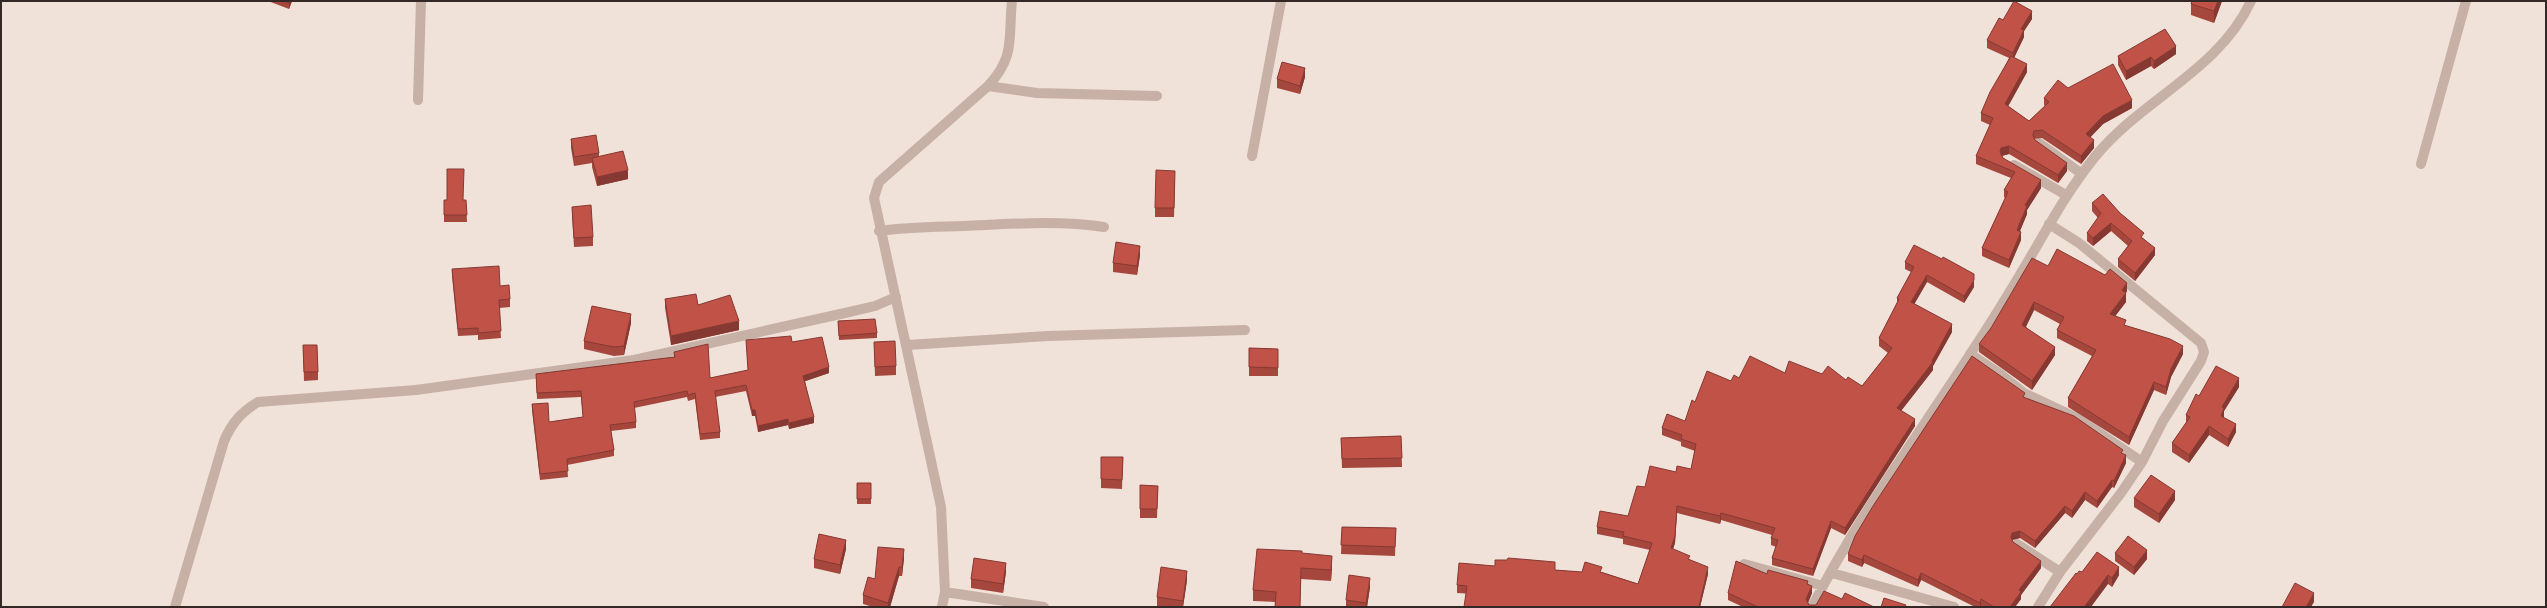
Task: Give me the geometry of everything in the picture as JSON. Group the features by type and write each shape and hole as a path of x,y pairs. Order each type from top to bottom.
{"street":[{"path":"418,100 421,1"},
{"path":"942,607 945,592 941,507 907,345 879,231 874,198 879,182 988,86 1004,68 1011,31 1012,1"},
{"path":"1252,156 1282,1"},
{"path":"1812,607 1883,484 1970,354 2021,273 2066,195 2095,156 2125,125 2214,53 2231,33 2251,1"},
{"path":"2422,164 2466,1"},
{"path":"988,86 1037,93 1157,96"},
{"path":"2039,143 2082,174"},
{"path":"2006,160 2066,195"},
{"path":"879,231 916,227 1005,223 1075,223 1104,227"},
{"path":"2038,607 2060,572 2121,493 2142,462 2163,421 2204,356 2202,346 2182,326 2079,243 2049,224"},
{"path":"175,607 224,441 233,422 244,411 258,402 416,390 634,360 875,306 896,297"},
{"path":"907,345 1048,336 1245,330"},
{"path":"1970,354 2000,374 2024,393 2077,418 2142,462"},
{"path":"2017,544 2060,572"},
{"path":"1744,564 1823,586"},
{"path":"1832,573 1954,607"},
{"path":"945,592 1044,607"}],"building":[{"path":"2014,1 2032,11 2021,29 2024,30 2013,53 1987,40 1999,18 2003,20"},
{"path":"2192,1 2218,1 2214,11 2191,4"},
{"path":"2165,29 2176,46 2154,61 2151,57 2126,71 2118,56"},
{"path":"2011,56 2027,64 2005,104 2029,121 2049,102 2044,98 2058,80 2068,88 2113,64 2132,100 2103,116 2086,134 2094,140 2081,156 2042,130 2034,131 2033,135 2035,140 2067,163 2058,175 2009,146 2001,148 2000,152 2003,158 2041,180 2025,205 2027,206 2017,230 2021,232 2009,260 1982,248 2008,192 2004,190 2015,172 1976,156 1993,118 1981,113 1990,92"},
{"path":"1282,62 1305,68 1300,86 1277,79"},
{"path":"596,135 599,153 574,157 571,139"},
{"path":"623,151 628,170 597,177 592,158"},
{"path":"447,169 464,169 463,200 466,200 467,215 444,215 444,200 447,200"},
{"path":"1156,170 1175,171 1174,208 1155,208"},
{"path":"2103,194 2120,213 2144,233 2141,237 2155,248 2135,273 2118,259 2132,241 2111,223 2093,238 2087,233 2101,213 2092,203"},
{"path":"591,205 593,237 574,238 572,207"},
{"path":"1116,242 1140,246 1137,266 1113,263"},
{"path":"1914,245 1942,259 1943,257 1974,274 1974,280 1964,296 1927,275 1911,302 1952,324 1932,361 1933,362 1897,408 1915,419 1845,528 1831,521 1813,569 1772,558 1778,540 1771,538 1775,528 1721,513 1720,516 1677,506 1675,536 1671,548 1690,556 1688,559 1708,567 1699,607 1464,607 1467,586 1457,585 1459,563 1495,566 1495,560 1507,560 1508,558 1555,562 1555,570 1582,572 1585,562 1602,567 1600,572 1638,584 1652,543 1623,536 1624,532 1597,527 1600,511 1628,516 1637,486 1645,487 1650,466 1676,472 1677,466 1691,469 1696,444 1681,439 1682,435 1662,428 1667,414 1685,421 1692,400 1695,402 1707,371 1731,381 1734,375 1739,378 1750,356 1785,373 1789,361 1822,374 1828,366 1846,380 1848,377 1862,386 1892,348 1879,338 1899,299 1897,298 1914,267 1905,262"},
{"path":"2057,249 2105,275 2110,269 2127,283 2122,290 2126,293 2110,314 2126,320 2124,325 2170,339 2183,346 2171,369 2166,387 2154,382 2129,437 2068,398 2096,350 2057,330 2064,317 2034,302 2022,325 2055,347 2032,381 1979,344 1991,328 2032,258 2048,266"},
{"path":"499,266 500,286 509,285 510,299 499,300 501,331 478,333 478,328 458,329 452,269"},
{"path":"696,294 698,305 730,295 739,321 671,336 665,299"},
{"path":"592,306 631,314 624,346 614,347 584,341"},
{"path":"875,319 877,333 839,336 838,321"},
{"path":"791,336 792,342 822,337 829,367 803,376 814,417 789,423 788,419 758,426 755,410 752,410 746,385 715,391 720,432 700,434 695,393 688,395 687,391 634,402 636,422 610,425 614,450 567,459 568,471 540,474 532,404 548,403 549,422 583,417 581,391 537,393 536,374 675,357 674,352 708,344 710,378 748,370 746,340"},
{"path":"895,341 896,366 875,367 874,342"},
{"path":"303,345 317,345 318,372 304,372"},
{"path":"1249,348 1278,349 1278,368 1249,367"},
{"path":"1972,356 2025,393 2023,397 2074,416 2123,450 2121,453 2126,455 2114,481 2112,480 2097,501 2085,492 2072,511 2065,506 2035,541 2020,531 2012,533 2011,537 2013,542 2041,561 2019,590 2021,592 2010,607 1994,607 1981,599 1980,603 1921,573 1918,580 1864,555 1862,560 1848,554 1855,536 1873,506"},
{"path":"2216,366 2239,378 2222,407 2224,408 2221,416 2236,424 2228,439 2209,426 2189,455 2172,443 2190,417 2186,415 2196,394 2199,396"},
{"path":"1401,436 1402,458 1342,459 1341,438"},
{"path":"1101,457 1123,457 1122,480 1101,479"},
{"path":"2151,475 2175,491 2159,514 2134,498"},
{"path":"857,483 871,483 871,499 857,499"},
{"path":"1140,485 1158,486 1157,509 1140,509"},
{"path":"1342,527 1396,528 1395,547 1341,545"},
{"path":"819,534 846,540 840,565 814,559"},
{"path":"2128,536 2147,550 2134,567 2115,553"},
{"path":"878,547 904,549 902,567 899,567 888,603 863,595 868,577 875,579"},
{"path":"1257,549 1302,551 1302,553 1332,556 1331,570 1301,568 1300,607 1275,607 1276,592 1253,590"},
{"path":"2097,552 2119,567 2112,578 2108,575 2084,607 2050,607 2076,573 2077,574 2079,571 2082,572"},
{"path":"974,558 1006,563 1003,584 971,579"},
{"path":"1736,561 1767,574 1768,570 1808,581 1807,584 1812,586 1806,599 1809,605 1816,605 1824,591 1842,599 1845,593 1874,607 1758,607 1728,593"},
{"path":"1161,567 1187,571 1183,601 1157,597"},
{"path":"1349,575 1370,578 1366,603 1346,600"},
{"path":"2295,583 2314,593 2306,607 2282,607"},
{"path":"1884,598 1906,605 1905,607 1881,607"}]}
